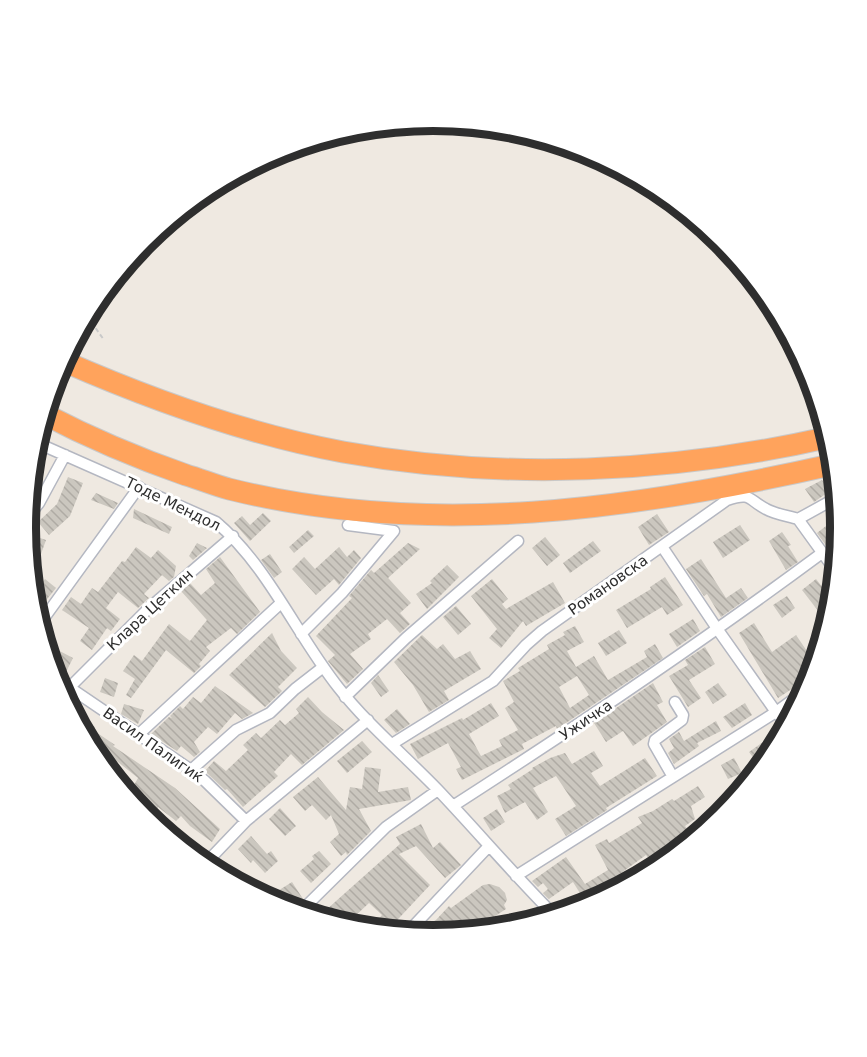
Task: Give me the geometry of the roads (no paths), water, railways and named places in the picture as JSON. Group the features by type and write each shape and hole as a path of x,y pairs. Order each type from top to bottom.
{"highway":[{"path":"72,364 164,401 257,431 342,452 427,464 522,469 615,468 702,460 820,439"},
{"path":"52,418 84,435 155,464 227,489 312,505 376,513 430,516 509,514 604,507 690,494 826,466"}],"street":[{"name":"Тоде Мендол","path":"45,446 216,522 233,536 281,603 322,668 345,697 438,790 548,909"},
{"path":"37,506 65,455"},
{"path":"46,615 139,487"},
{"name":"Романовска","path":"392,744 493,681 542,631 663,548 728,500 740,496 751,497 766,509 798,519"},
{"path":"829,563 798,519 830,501"},
{"path":"301,634 342,593 394,531 348,525"},
{"name":"Клара Цеткин","path":"70,687 148,609 233,536"},
{"path":"345,697 406,638 518,541"},
{"path":"663,548 782,719"},
{"name":"Ужичка","path":"453,806 587,720 718,630 822,553"},
{"path":"139,734 281,603"},
{"path":"191,770 236,730 270,713 322,668"},
{"name":"Васил Палигиќ","path":"70,687 191,770 246,821"},
{"path":"516,876 792,701"},
{"path":"673,777 654,744 655,740 682,720 683,715 675,702"},
{"path":"211,858 246,821 368,720"},
{"path":"307,905 386,827 438,790"},
{"path":"414,925 489,846"}]}
